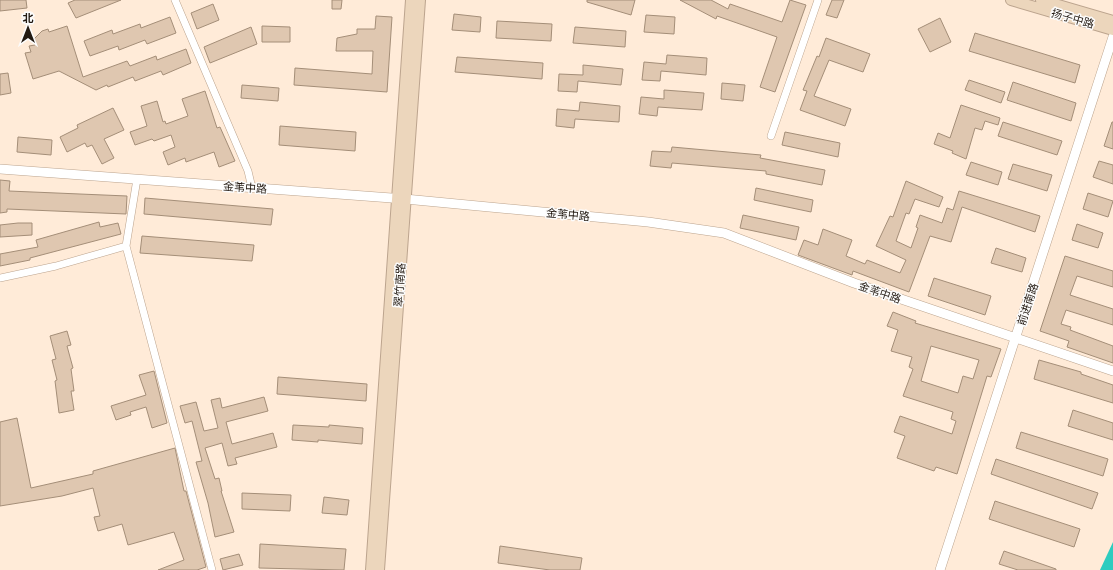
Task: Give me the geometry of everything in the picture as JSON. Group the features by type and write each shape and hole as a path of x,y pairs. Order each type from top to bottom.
{"main road":[{"name":"翠竹南路","path":"379,570 411,0"},
{"name":"翠竹南路","path":"371,570 401,199 420,0"},
{"name":"扬子中路","path":"1011,0 1113,30"},
{"name":"扬子中路","path":"1041,0 1113,21"}],"street":[{"path":"175,0 248,171 252,188"},
{"path":"771,136 818,0"},
{"name":"前进南路","path":"940,570 1113,37"},
{"name":"金苇中路","path":"0,169 401,199 648,222 724,233 854,283 1015,339 1113,371"},
{"path":"137,179 126,246 212,570"},
{"path":"0,278 56,266 126,246"}],"water":[{"path":"1113,542 1113,570 1100,570"}],"building":[{"path":"0,0 26,0 27,8 0,11"},
{"path":"75,0 121,0 76,18 68,3"},
{"path":"332,0 342,0 341,9 332,9"},
{"path":"587,0 635,0 631,15 587,2"},
{"path":"680,0 711,0 728,9 730,4 782,22 790,0 806,5 775,92 760,87 777,37 717,16 716,19"},
{"path":"832,0 844,0 837,18 826,15"},
{"path":"213,4 219,20 197,29 191,13"},
{"path":"454,14 481,17 480,32 452,30"},
{"path":"646,15 675,17 674,34 644,32"},
{"path":"376,16 392,17 387,92 294,85 295,68 372,74 373,51 336,51 337,38 357,34 357,29 375,29"},
{"path":"170,17 176,33 147,44 145,40 119,50 118,46 90,56 84,41 112,30 113,34 140,24 141,28"},
{"path":"940,18 951,42 930,52 918,29"},
{"path":"497,21 552,24 551,41 496,38"},
{"path":"67,26 83,77 127,61 130,66 156,56 157,60 186,49 191,63 163,75 161,71 135,81 133,77 96,90 59,71 33,79 25,53 31,52 29,46 35,45 34,39 42,31 48,29 49,32"},
{"path":"262,26 290,27 290,42 262,42"},
{"path":"251,27 257,44 210,63 204,47"},
{"path":"575,27 626,31 625,47 573,43"},
{"path":"975,33 1080,65 1075,83 969,51"},
{"path":"826,38 870,54 863,72 829,60 814,96 851,109 845,126 800,110 807,91 803,90 817,56 819,57"},
{"path":"667,55 707,58 706,75 661,71 660,81 642,80 644,62 666,64"},
{"path":"457,57 543,63 542,79 455,72"},
{"path":"583,65 623,69 621,85 578,81 577,92 558,91 559,74 583,75"},
{"path":"8,73 11,93 0,95 0,74"},
{"path":"969,80 1005,92 1001,103 965,90"},
{"path":"1013,82 1076,103 1071,121 1007,100"},
{"path":"722,83 745,85 743,101 721,99"},
{"path":"242,85 279,88 278,101 241,98"},
{"path":"664,90 704,93 702,110 658,107 657,116 639,114 641,97 664,99"},
{"path":"205,91 217,128 220,127 235,161 219,167 214,152 186,162 185,158 168,165 163,152 175,147 171,135 154,141 152,139 135,145 130,132 147,126 141,106 157,101 163,122 165,121 166,124 188,116 182,99"},
{"path":"580,102 620,106 619,122 575,119 574,128 556,126 557,109 579,111"},
{"path":"961,105 1000,118 998,125 985,121 982,130 975,128 966,159 952,153 953,151 934,144 938,133 950,138"},
{"path":"113,108 124,130 104,139 114,158 102,164 92,145 87,147 85,143 67,152 60,137 78,128 77,125"},
{"path":"1003,122 1062,141 1057,155 998,136"},
{"path":"1113,122 1113,149 1104,146"},
{"path":"280,126 356,132 355,151 279,145"},
{"path":"785,132 840,143 838,157 782,145"},
{"path":"18,137 52,140 51,155 17,152"},
{"path":"672,147 761,155 760,158 825,170 822,185 766,174 766,171 672,163 671,168 650,166 652,151 671,152"},
{"path":"1099,161 1113,165 1113,184 1093,177"},
{"path":"971,162 1002,172 998,185 966,175"},
{"path":"1013,164 1052,175 1047,191 1008,179"},
{"path":"0,180 10,181 9,191 127,196 126,214 7,209 7,212 0,213"},
{"path":"906,181 943,197 939,207 915,199 909,214 906,213 896,241 911,248 918,228 916,227 920,215 942,223 947,208 953,210 959,191 1040,216 1035,232 962,207 951,242 930,236 909,292 853,271 852,275 798,255 804,240 818,245 823,229 852,240 846,256 865,264 867,260 900,273 906,260 876,246 890,216 893,217"},
{"path":"756,188 813,200 811,212 754,200"},
{"path":"1088,193 1113,201 1108,217 1083,209"},
{"path":"145,198 273,209 271,225 144,214"},
{"path":"743,215 799,227 796,240 740,228"},
{"path":"99,222 100,227 118,223 121,234 30,258 30,260 0,266 0,254 38,247 36,240"},
{"path":"32,223 32,235 0,237 0,225"},
{"path":"1077,224 1103,233 1098,248 1072,240"},
{"path":"142,236 254,245 252,261 140,253"},
{"path":"996,248 1026,258 1022,272 991,263"},
{"path":"1065,256 1113,271 1113,287 1077,276 1070,295 1113,309 1113,325 1066,310 1061,324 1071,327 1070,330 1113,346 1113,363 1067,347 1069,341 1040,331"},
{"path":"934,278 991,296 985,315 928,296"},
{"path":"893,312 916,321 915,323 1001,349 991,377 987,376 957,474 936,467 934,471 897,458 905,436 894,432 900,416 952,434 956,421 951,419 953,412 903,396 913,369 909,367 912,357 891,351 898,330 887,326","holes":["931,346 979,360 973,379 963,376 958,393 921,381"]},
{"path":"67,331 71,345 67,346 73,368 71,369 74,391 71,391 74,410 59,413 55,381 57,380 52,360 56,359 50,336"},
{"path":"1039,360 1081,372 1081,374 1113,385 1113,403 1034,379"},
{"path":"154,371 167,423 152,428 146,407 130,412 131,415 116,420 111,406 146,395 139,375"},
{"path":"278,377 367,384 366,401 277,394"},
{"path":"264,397 268,411 226,422 232,444 273,433 277,447 235,458 237,464 228,466 222,443 205,448 215,479 219,478 221,491 234,532 215,537 208,503 196,462 202,461 192,421 185,423 180,406 196,402 204,431 218,428 211,400 220,398 222,408"},
{"path":"1073,410 1113,423 1113,440 1068,426"},
{"path":"17,418 31,488 93,474 93,471 175,448 184,491 186,491 206,567 197,570 158,570 184,560 174,532 128,545 122,524 98,531 94,517 100,516 93,488 62,496 0,506 0,422"},
{"path":"293,425 329,427 329,425 363,428 362,444 318,440 318,442 292,440"},
{"path":"1021,432 1108,459 1103,476 1016,448"},
{"path":"996,459 1098,493 1092,509 991,474"},
{"path":"242,493 291,495 290,511 242,509"},
{"path":"324,497 349,500 347,515 322,513"},
{"path":"995,501 1080,529 1074,547 989,519"},
{"path":"260,544 346,549 344,570 259,568"},
{"path":"500,546 582,558 580,570 550,570 498,563"},
{"path":"1004,551 1056,570 1018,570 999,564"},
{"path":"239,554 243,565 223,570 220,559"}]}
